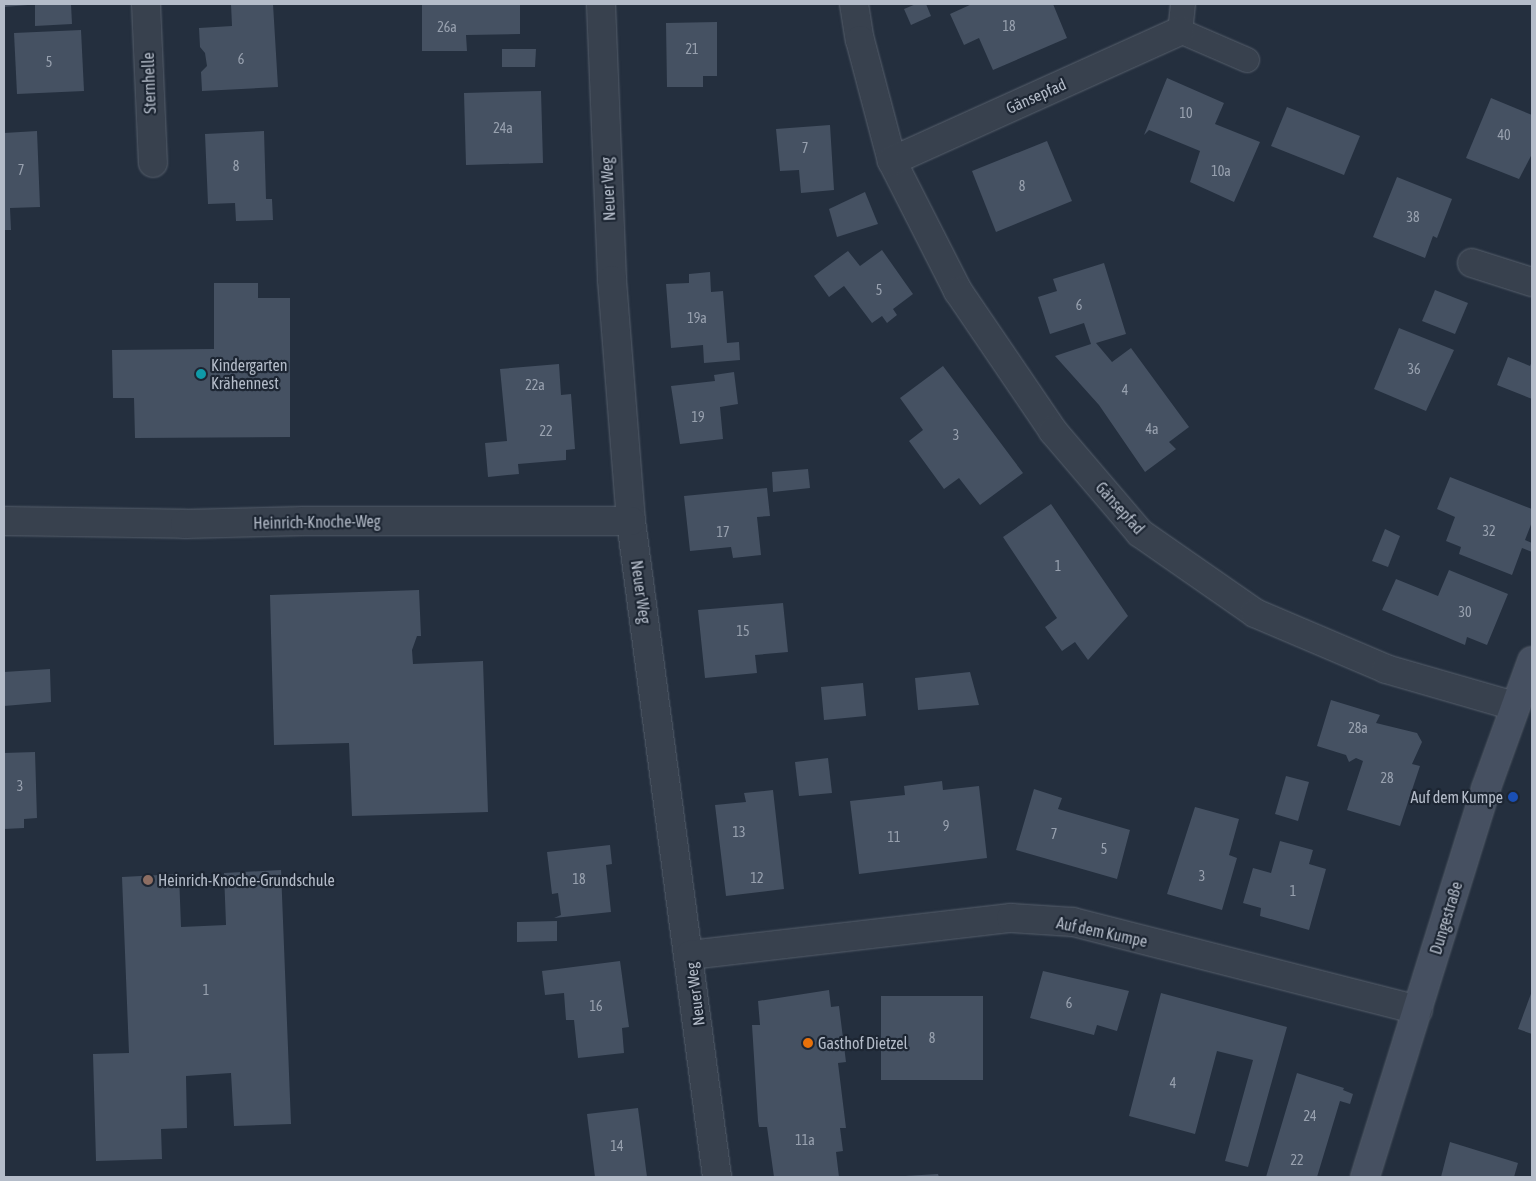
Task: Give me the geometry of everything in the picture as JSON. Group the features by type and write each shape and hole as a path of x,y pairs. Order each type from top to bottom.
{"street":[{"name":"Sternhelle","path":"146,4 152,163"},
{"name":"Neuer Weg","path":"601,4 612,280 631,521 690,955 717,1177"},
{"name":"Gänsepfad","path":"854,4 860,40 892,161 958,291 1053,431 1140,533 1255,613 1386,669 1514,706"},
{"name":"Gänsepfad","path":"892,161 1180,31"},
{"path":"1472,263 1532,282"},
{"name":"Heinrich-Knoche-Weg","path":"4,522 185,524 304,521 631,521"},
{"name":"Dungestraße","path":"1365,1177 1514,706 1532,661"},
{"name":"Auf dem Kumpe","path":"690,955 1020,918 1073,922 1418,1010"}],"lane":[{"path":"1183,4 1180,31 1247,60"}],"building":[{"path":"4,4 28,4 28,5 4,7"},
{"path":"71,4 72,24 35,26 35,5"},
{"path":"231,4 273,4 278,87 202,91 201,72 207,66 205,53 200,47 199,28 232,26"},
{"path":"422,4 520,5 520,34 466,35 467,51 422,51"},
{"path":"916,4 926,4 931,16 911,25 904,9"},
{"path":"972,4 1053,4 1067,38 993,70 979,38 964,45 950,14"},
{"path":"717,22 717,76 703,76 703,87 667,87 666,23"},
{"path":"81,30 84,91 17,94 14,33"},
{"path":"502,49 536,49 535,67 502,67"},
{"path":"1167,78 1224,103 1215,124 1260,142 1234,202 1190,182 1200,151 1149,130 1144,135"},
{"path":"541,91 543,163 466,165 464,93"},
{"path":"1491,98 1532,115 1532,154 1519,179 1466,158"},
{"path":"1287,107 1360,136 1344,175 1271,146"},
{"path":"830,125 834,190 801,193 799,170 780,171 776,129"},
{"path":"37,131 40,207 10,208 11,230 4,230 4,133"},
{"path":"264,131 266,199 272,199 273,220 236,221 235,203 208,204 205,134"},
{"path":"1047,141 1072,201 996,232 972,171"},
{"path":"1397,177 1452,199 1437,238 1433,236 1425,258 1373,237"},
{"path":"865,192 878,224 837,237 829,209"},
{"path":"882,250 913,294 893,309 897,315 887,323 882,316 872,323 844,286 829,297 814,276 848,251 860,266"},
{"path":"1104,263 1126,334 1096,343 1112,362 1131,348 1189,427 1169,442 1176,449 1145,472 1099,405 1055,356 1091,344 1084,323 1050,334 1038,297 1057,291 1053,279"},
{"path":"710,272 711,292 723,291 727,343 739,342 740,360 704,363 703,345 671,348 666,284 689,283 689,274"},
{"name":"Kindergarten Krähennest","path":"214,283 258,283 258,298 290,298 290,437 135,438 134,398 113,398 112,350 214,349"},
{"path":"1435,290 1468,303 1455,334 1422,321"},
{"path":"1399,328 1454,350 1426,411 1374,389"},
{"path":"1508,357 1530,366 1532,361 1532,399 1497,385"},
{"path":"559,364 561,395 571,394 575,449 566,450 566,460 518,464 519,474 488,477 485,443 507,441 500,369"},
{"path":"943,366 1023,473 980,505 959,478 944,489 909,441 923,430 900,398"},
{"path":"734,372 738,404 720,407 723,439 680,444 671,386 715,381 714,375"},
{"path":"808,469 810,488 773,492 772,472"},
{"path":"1450,477 1532,509 1532,522 1525,540 1532,543 1532,552 1522,548 1512,575 1459,554 1461,547 1446,541 1455,517 1437,509"},
{"path":"767,488 770,516 757,517 761,555 733,558 731,547 690,551 684,496"},
{"path":"1051,504 1128,616 1088,660 1075,642 1062,651 1045,627 1057,618 1003,537"},
{"path":"1385,529 1400,536 1388,567 1372,561"},
{"path":"1449,570 1508,594 1487,645 1467,637 1465,645 1382,610 1396,579 1438,596"},
{"path":"419,590 421,636 417,636 412,650 413,664 483,661 488,812 352,816 349,743 274,745 270,595"},
{"path":"783,603 788,652 755,655 757,673 705,678 698,610"},
{"path":"50,669 51,702 4,706 4,672"},
{"path":"970,672 979,705 918,710 915,678"},
{"path":"863,683 866,716 824,720 821,687"},
{"path":"1331,700 1380,715 1376,723 1417,733 1422,742 1412,764 1420,766 1400,826 1347,810 1363,761 1356,758 1349,762 1346,755 1317,746"},
{"path":"35,752 37,818 24,819 24,828 4,829 4,753"},
{"path":"828,758 832,793 799,796 795,762"},
{"path":"1286,776 1309,782 1298,821 1275,814"},
{"path":"942,781 943,790 979,786 987,858 859,874 850,801 905,795 904,786"},
{"path":"1034,789 1062,798 1058,809 1130,830 1117,879 1016,850"},
{"path":"773,790 784,889 726,896 715,805 746,802 744,793"},
{"path":"1195,807 1239,819 1229,855 1237,858 1222,910 1167,894"},
{"path":"1280,841 1313,850 1309,864 1326,869 1309,930 1260,916 1261,908 1243,903 1253,868 1271,873"},
{"path":"610,845 612,864 606,865 611,912 554,918 561,915 558,893 552,894 547,852"},
{"path":"281,870 291,1124 234,1126 231,1073 186,1076 187,1128 161,1129 162,1159 96,1161 93,1054 129,1053 122,877 179,874 181,927 226,925 224,873"},
{"path":"557,921 557,941 517,942 517,922"},
{"path":"620,961 629,1027 622,1028 624,1053 578,1058 574,1020 566,1020 564,993 545,995 542,971"},
{"path":"1043,971 1129,991 1117,1031 1097,1025 1094,1035 1030,1018"},
{"path":"829,990 831,1007 839,1006 846,1062 838,1063 846,1128 840,1128 843,1151 836,1152 839,1177 774,1177 767,1127 759,1127 758,1121 752,1025 760,1025 758,1001"},
{"path":"1532,991 1532,1034 1518,1029"},
{"path":"1161,993 1287,1027 1248,1167 1225,1161 1253,1060 1217,1051 1195,1134 1129,1116"},
{"path":"881,996 983,996 983,1080 881,1080"},
{"path":"1297,1073 1344,1088 1343,1090 1353,1094 1350,1104 1340,1101 1317,1177 1266,1177"},
{"path":"638,1108 647,1177 595,1177 587,1114"},
{"path":"1450,1142 1518,1163 1514,1177 1441,1177"},
{"path":"938,1174 939,1177 905,1177 905,1176"}],"place":[{"name":"Kindergarten Krähennest","path":"201,374"},
{"name":"Auf dem Kumpe","path":"1513,797"},
{"name":"Heinrich-Knoche-Grundschule","path":"148,880"},
{"name":"Gasthof Dietzel","path":"808,1043"}]}
